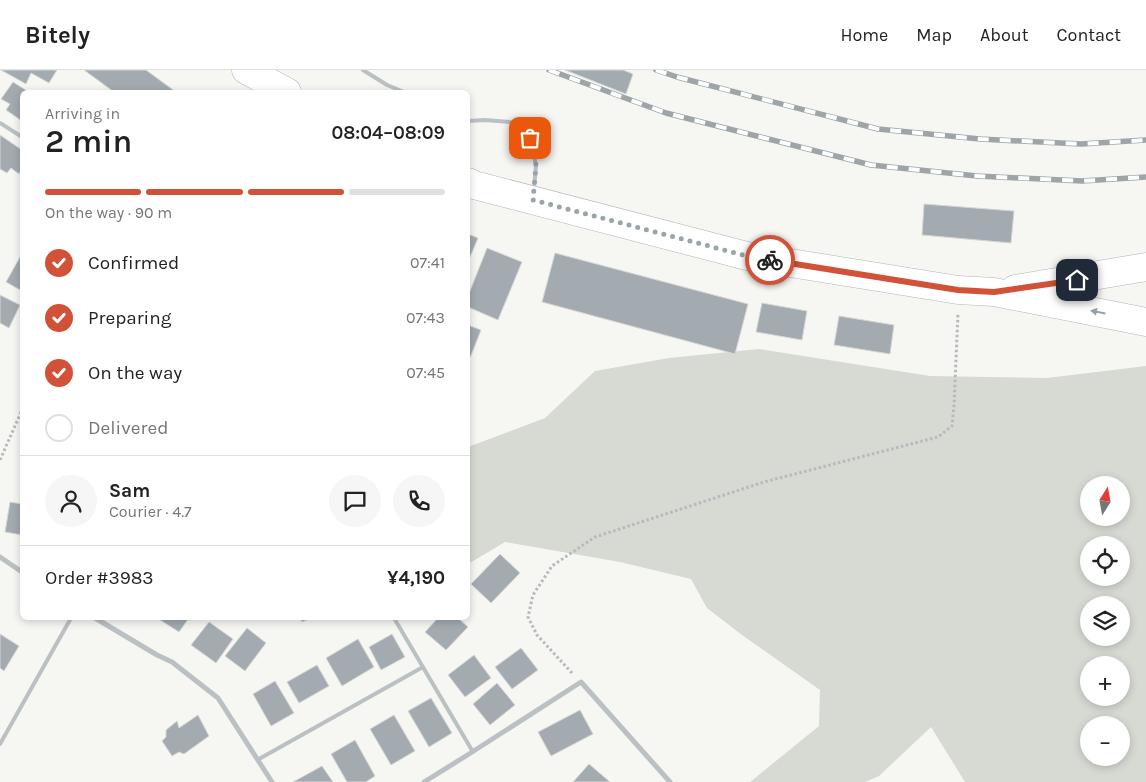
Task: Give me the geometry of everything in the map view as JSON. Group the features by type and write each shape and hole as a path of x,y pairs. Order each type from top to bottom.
{"highway":[{"path":"246,70 284,90"},
{"path":"470,183 747,256 958,290 994,292 1146,322"},
{"path":"994,292 1146,267"}],"street":[{"path":"0,557 20,571"},
{"path":"99,620 172,662 218,698 272,782"},
{"path":"424,782 581,682 670,782"}],"lane":[{"path":"364,70 387,85 399,90"},
{"path":"470,121 510,122 530,138 536,165 533,200"},
{"path":"0,123 20,136"},
{"path":"0,744 69,620"},
{"path":"395,620 473,752"},
{"path":"258,760 423,667"}],"path":[{"path":"581,682 537,635 528,617 533,595 552,566 595,536 764,482 938,437 952,426 958,290"},
{"path":"0,460 20,415"}],"shaded area":[{"path":"759,349 930,376 1047,378 1146,366 1146,782 965,782 931,727 879,776 865,782 750,782 819,726 820,690 707,608 691,579 620,562 505,542 470,563 470,446 545,418 595,371 669,358"}],"building":[{"path":"1,70 57,70 49,83 31,73 26,84"},
{"path":"84,70 146,70 173,90 111,90"},
{"path":"565,70 623,70 633,74 626,94"},
{"path":"13,82 26,90 20,90 20,120 6,110 10,104 1,99"},
{"path":"0,135 20,149 20,172 19,174 11,168 7,173 0,169"},
{"path":"924,204 1014,211 1011,243 922,235"},
{"path":"470,235 478,238 470,257"},
{"path":"487,248 522,262 498,320 470,308 470,291"},
{"path":"555,253 748,304 735,354 542,302"},
{"path":"20,257 20,290 6,282"},
{"path":"0,295 20,305 9,328 0,323"},
{"path":"762,303 807,311 802,340 756,332"},
{"path":"839,316 894,325 890,354 834,345"},
{"path":"470,326 481,330 470,358"},
{"path":"10,502 20,504 20,535 5,532"},
{"path":"500,554 520,573 491,603 471,584"},
{"path":"160,620 188,620 179,632"},
{"path":"436,620 460,620 468,627 446,650 425,632"},
{"path":"209,622 233,639 216,663 191,645"},
{"path":"247,628 266,643 245,671 225,656"},
{"path":"0,634 19,646 4,671 0,668"},
{"path":"392,634 405,657 381,670 369,647"},
{"path":"358,639 374,667 342,686 326,658"},
{"path":"521,648 538,670 512,689 495,667"},
{"path":"474,655 491,678 465,697 448,675"},
{"path":"317,665 329,686 299,703 287,682"},
{"path":"275,681 294,713 271,726 253,694"},
{"path":"497,683 515,705 490,725 473,704"},
{"path":"431,698 452,733 429,747 408,711"},
{"path":"580,710 593,734 551,756 538,732"},
{"path":"198,715 209,736 184,754 179,752 172,756 162,741 166,737 166,730 177,721 179,728"},
{"path":"394,715 415,751 391,765 370,729"},
{"path":"355,740 375,776 366,782 347,782 331,754"},
{"path":"589,764 610,782 573,782"},
{"path":"322,766 333,782 293,782"}],"railway":[{"path":"549,70 666,113 871,165 977,176 1082,181 1146,177"},
{"path":"656,70 878,129 980,139 1081,144 1146,140"}],"way so far":[{"path":"530,138 536,165 533,200 747,256 770,260"}],"route":[{"path":"770,260 958,290 994,292 1077,280"}]}
